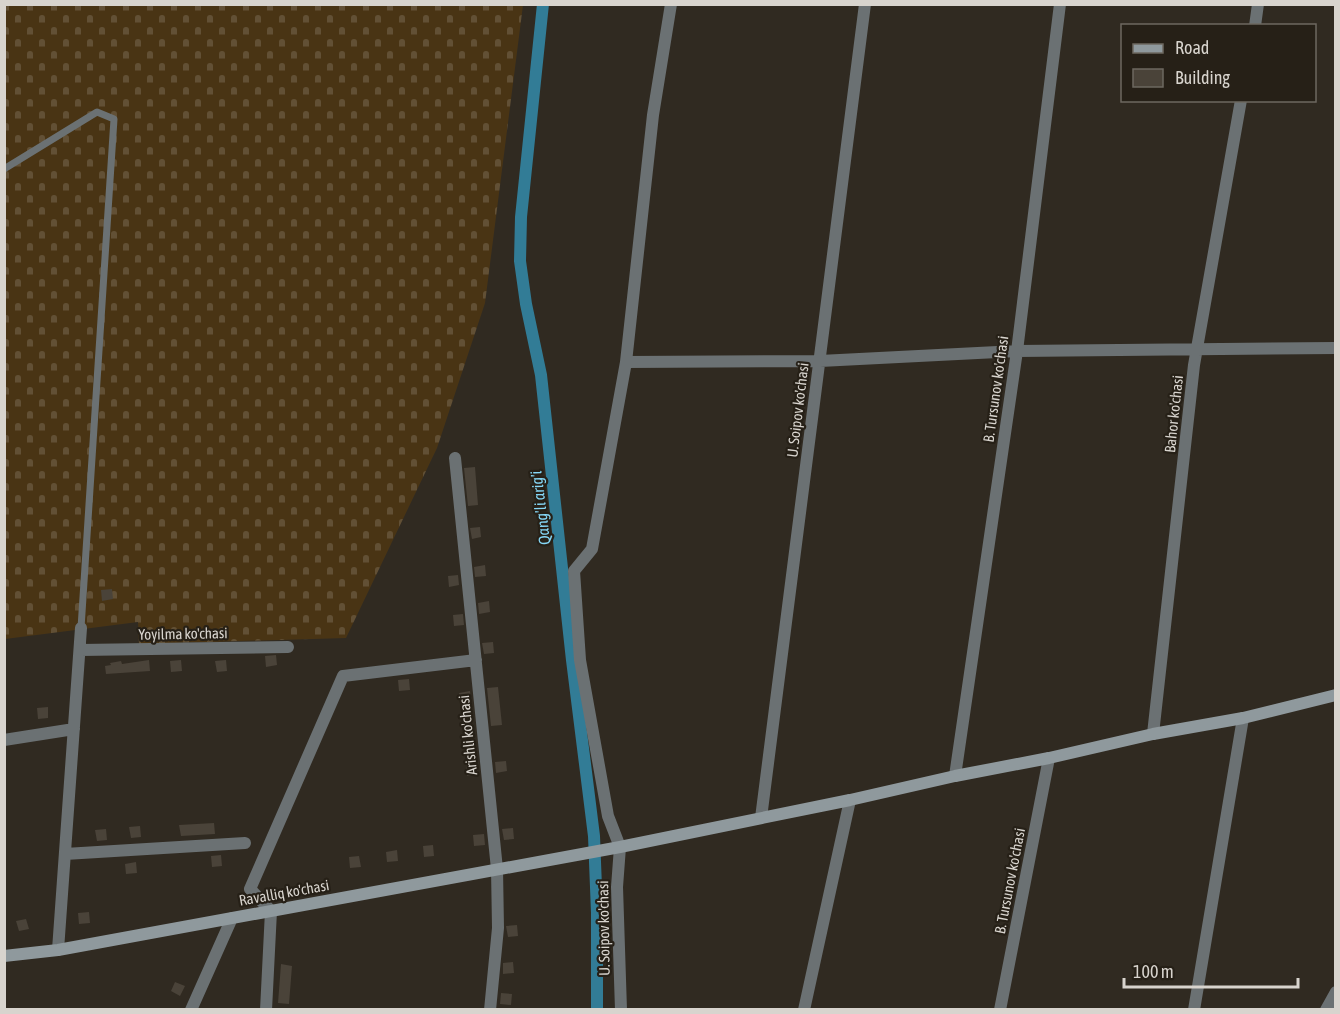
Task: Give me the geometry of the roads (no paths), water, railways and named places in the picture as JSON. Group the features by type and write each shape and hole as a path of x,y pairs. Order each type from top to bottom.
{"street":[{"path":"617,847 608,816 580,660 574,571 591,549 626,362 653,115 671,4"},
{"name":"U. Soipov ko'chasi","path":"761,818 865,4"},
{"name":"B. Tursunov ko'chasi","path":"955,776 1017,351 1060,4"},
{"path":"1255,24 1258,4"},
{"name":"Bahor ko'chasi","path":"1154,734 1197,350 1241,102"},
{"path":"626,362 819,361 1017,351 1335,348"},
{"name":"Arishli ko'chasi","path":"455,458 497,869 498,928 490,1010"},
{"path":"58,950 81,628"},
{"name":"Yoyilma ko'chasi","path":"80,650 288,647"},
{"path":"267,1010 271,911 250,889 343,676 476,660"},
{"name":"Ravalliq ko'chasi","path":"4,956 58,950 617,847 850,800 1154,734 1243,718 1335,695"},
{"path":"1194,1010 1243,718"},
{"path":"4,740 74,729"},
{"name":"B. Tursunov ko'chasi","path":"1000,1010 1049,758"},
{"path":"804,1010 850,800"},
{"path":"65,854 244,843"},
{"name":"U. Soipov ko'chasi","path":"617,847 621,1010"},
{"path":"191,1010 232,918"},
{"path":"1326,1010 1335,992"}],"lane":[{"path":"4,169 97,112 114,119 81,628"}],"waterway":[{"name":"Qang'li arig'i","path":"543,4 521,217 520,261 526,304 541,375 594,836 597,1010"}]}
